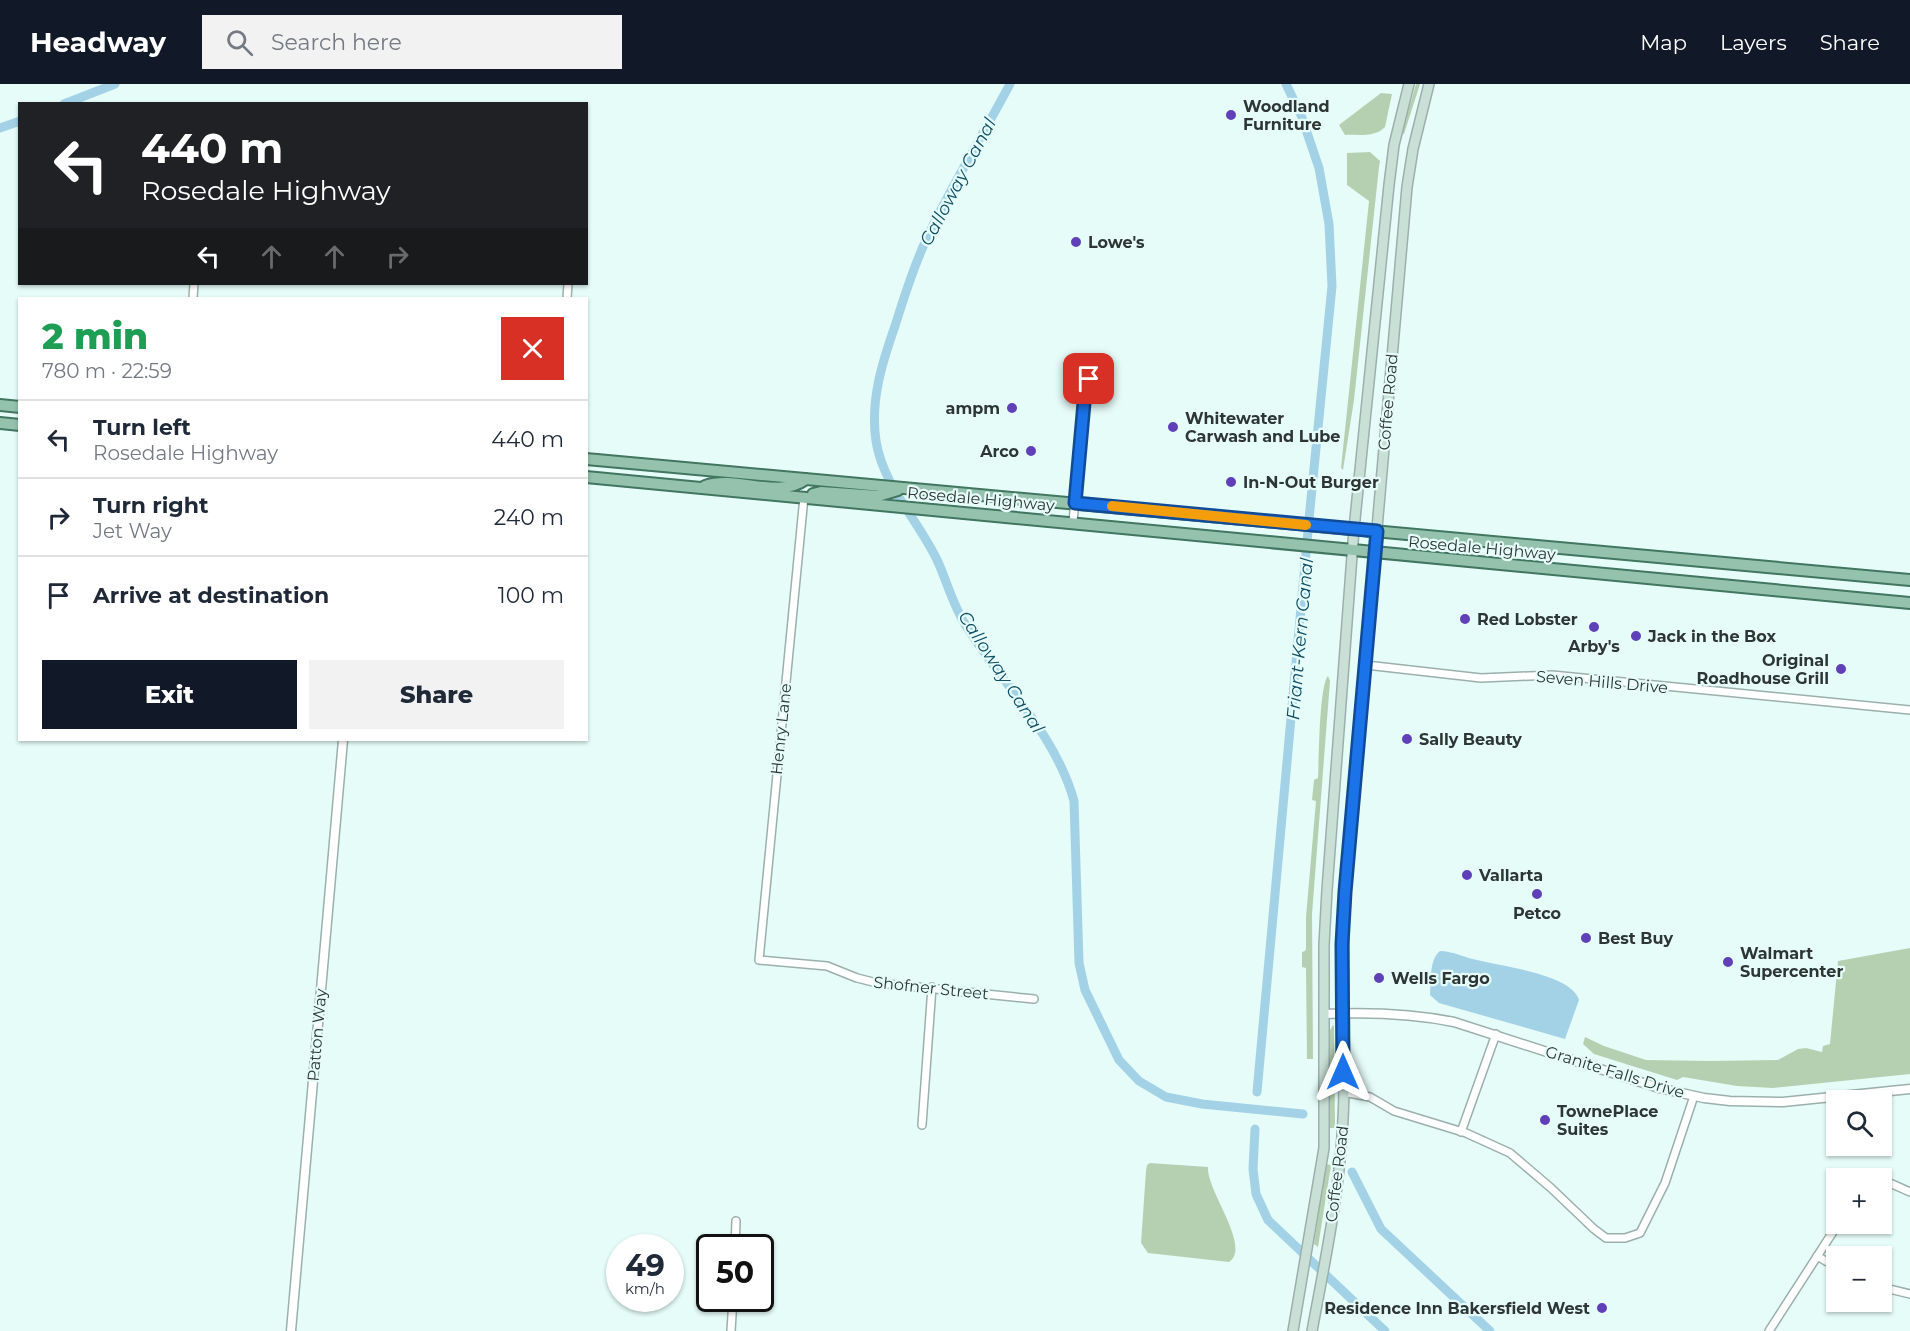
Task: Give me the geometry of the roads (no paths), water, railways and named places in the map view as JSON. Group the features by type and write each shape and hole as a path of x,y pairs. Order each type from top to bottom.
{"main road":[{"name":"Coffee Road","path":"1293,1331 1324,1148 1324,945 1354,530 1389,185 1394,145 1409,84"},
{"name":"Coffee Road","path":"1312,1331 1336,1199 1343,1119 1342,944 1345,892 1407,187 1413,149 1429,84"},
{"path":"0,405 18,407"},
{"path":"0,423 18,425"},
{"name":"Rosedale Highway","path":"588,459 1910,580"},
{"name":"Rosedale Highway","path":"588,477 804,497 879,500 917,508 1910,603"},
{"path":"699,488 717,482 790,487 806,479"},
{"path":"879,500 906,488"}],"street":[{"path":"1073,522 1085,392 1089,379"},
{"name":"Henry Lane","path":"759,960 804,497"},
{"name":"Seven Hills Drive","path":"1366,665 1481,678 1552,675 1910,710"},
{"name":"Patton Way","path":"291,1331 343,741"},
{"name":"Shofner Street","path":"759,960 827,966 869,982 1034,999"},
{"path":"922,1125 932,987"},
{"name":"Granite Falls Drive","path":"1324,1014 1382,1012 1454,1022 1659,1088 1730,1101 1783,1102 1910,1089"},
{"path":"1461,1132 1496,1034"},
{"path":"1343,1092 1370,1097 1394,1112 1461,1132 1510,1154 1606,1238 1625,1238 1640,1233 1665,1183 1694,1096"},
{"path":"1892,1184 1910,1192"},
{"path":"736,1221 736,1234"},
{"path":"1769,1331 1831,1234"},
{"path":"1817,1256 1826,1261"},
{"path":"1892,1290 1910,1294"},
{"path":"731,1331 732,1312"}],"water":[{"path":"1440,951 1534,972 1574,991 1579,1000 1565,1039 1439,1003 1430,995 1432,965"}],"waterway":[{"name":"Calloway Canal","path":"69,102 115,84"},
{"name":"Calloway Canal","path":"1010,84 935,220 909,283 878,382 875,426 880,457 894,488 938,562 965,624 1041,731 1066,777 1074,801 1079,963 1085,990 1119,1060 1139,1081 1166,1097 1202,1104 1303,1114"},
{"name":"Friant-Kern Canal","path":"1257,1092 1332,286 1329,224 1319,168 1301,115 1286,84"},
{"name":"Calloway Canal","path":"0,128 18,122"},
{"name":"Friant-Kern Canal","path":"1255,1129 1253,1169 1256,1194 1268,1220 1385,1331"},
{"name":"Calloway Canal","path":"1352,1172 1381,1229 1490,1331"}],"place":[{"name":"Woodland Furniture","path":"1231,115"},
{"name":"Lowe's","path":"1076,242"},
{"name":"ampm","path":"1012,408"},
{"name":"Whitewater Carwash and Lube","path":"1173,427"},
{"name":"Arco","path":"1031,451"},
{"name":"In-N-Out Burger","path":"1231,482"},
{"name":"Red Lobster","path":"1465,619"},
{"name":"Arby's","path":"1594,627"},
{"name":"Jack in the Box","path":"1636,636"},
{"name":"Original Roadhouse Grill","path":"1841,669"},
{"name":"Sally Beauty","path":"1407,739"},
{"name":"Vallarta","path":"1467,875"},
{"name":"Petco","path":"1537,894"},
{"name":"Best Buy","path":"1586,938"},
{"name":"Walmart Supercenter","path":"1728,962"},
{"name":"Wells Fargo","path":"1379,978"},
{"name":"TownePlace Suites","path":"1545,1120"},
{"name":"Residence Inn Bakersfield West","path":"1602,1308"}]}
